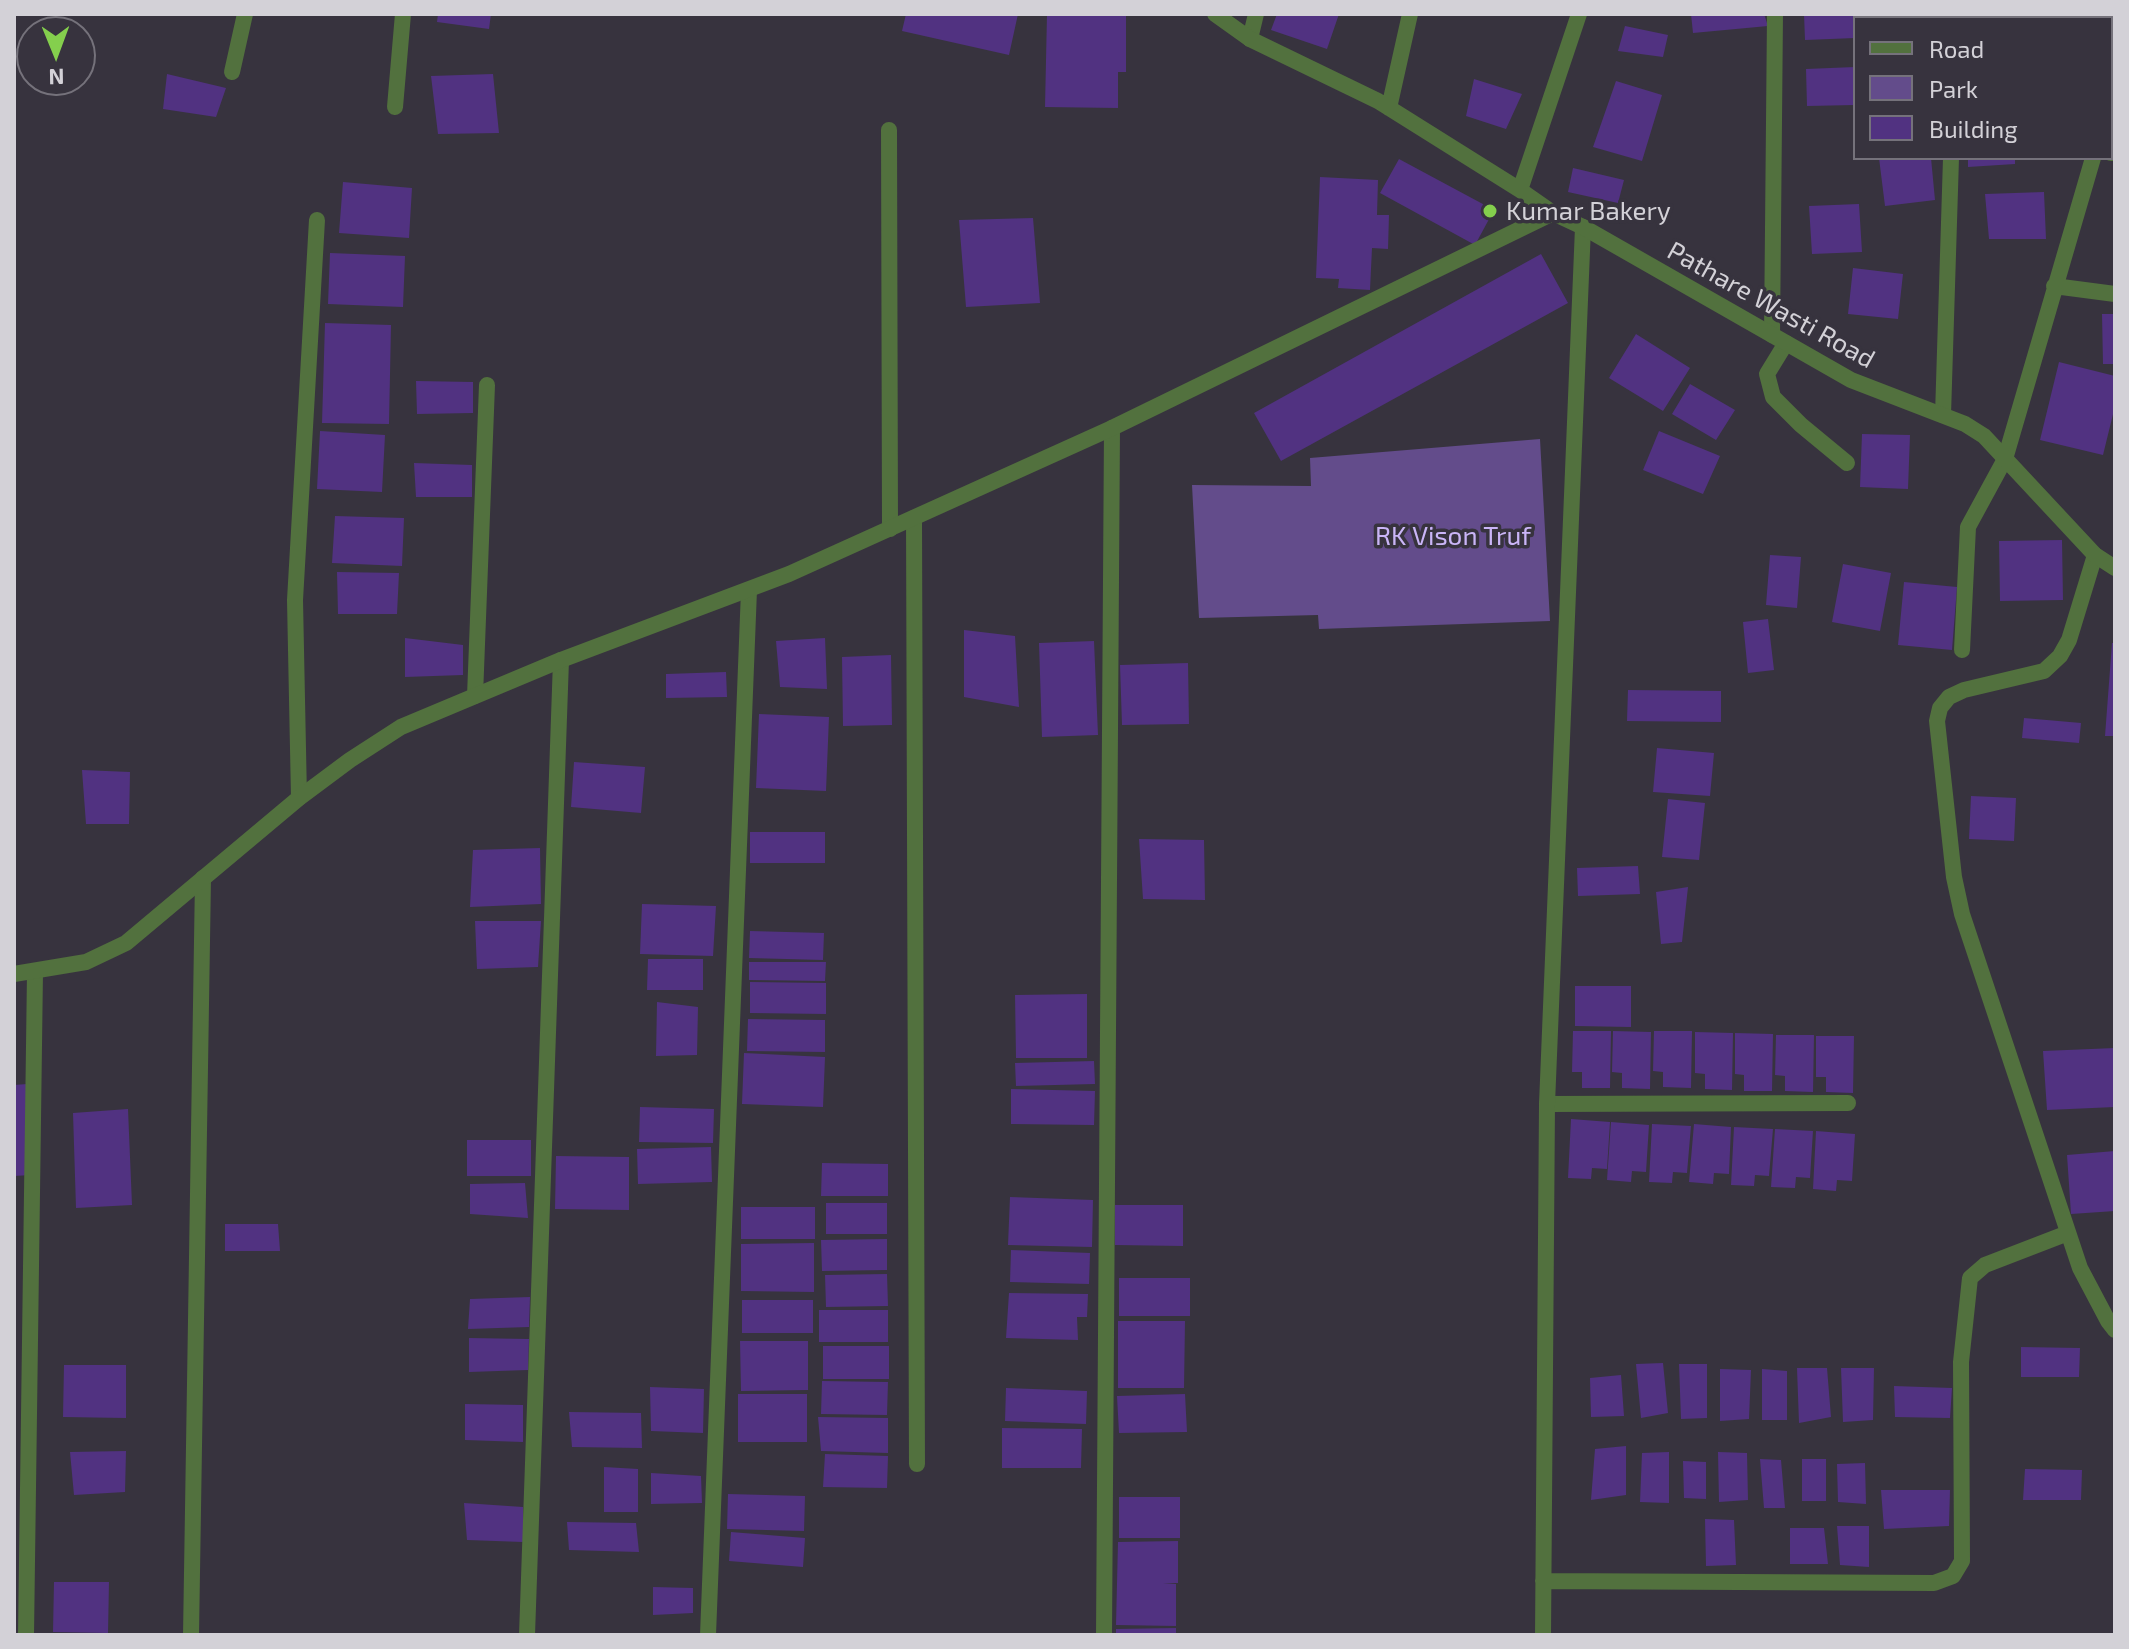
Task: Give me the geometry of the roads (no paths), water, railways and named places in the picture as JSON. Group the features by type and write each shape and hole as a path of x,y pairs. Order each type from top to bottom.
{"street":[{"path":"232,72 245,14"},
{"path":"395,107 403,14"},
{"name":"Pathare Wasti Road","path":"1215,14 1250,39 1389,108 1553,213 1583,227 1851,380 1965,424 1984,436 2095,555 2115,568"},
{"path":"1250,39 1256,14"},
{"path":"1389,108 1410,14"},
{"path":"1520,190 1579,14"},
{"path":"1775,14 1779,339 1767,374 1773,397 1847,463"},
{"path":"889,130 890,529"},
{"path":"1943,415 1951,160"},
{"path":"1962,650 1968,527 2005,459 2092,160"},
{"path":"14,974 86,962 126,943 299,798 401,727 561,660 789,574 890,529 1112,428 1553,213"},
{"path":"299,798 295,600 317,220"},
{"path":"1543,1635 1547,1104 1583,227"},
{"path":"2054,286 2115,294"},
{"path":"475,696 487,385"},
{"path":"1104,1635 1112,428"},
{"path":"914,518 917,1464"},
{"path":"2095,555 2069,640 2060,656 2044,671 1964,690 1949,697 1940,708 1937,721 1954,877 1962,914 2080,1268 2115,1330"},
{"path":"708,1635 749,590"},
{"path":"527,1635 561,660"},
{"path":"191,1635 203,878"},
{"path":"26,1635 35,972"},
{"path":"1547,1104 1848,1103"},
{"path":"1543,1581 1934,1583 1953,1576 1962,1561 1961,1362 1970,1278 1985,1265 2068,1233"}],"place":[{"name":"Kumar Bakery","path":"1490,211"}],"park label":[{"name":"RK Vison Truf","path":"1453,536"}]}
